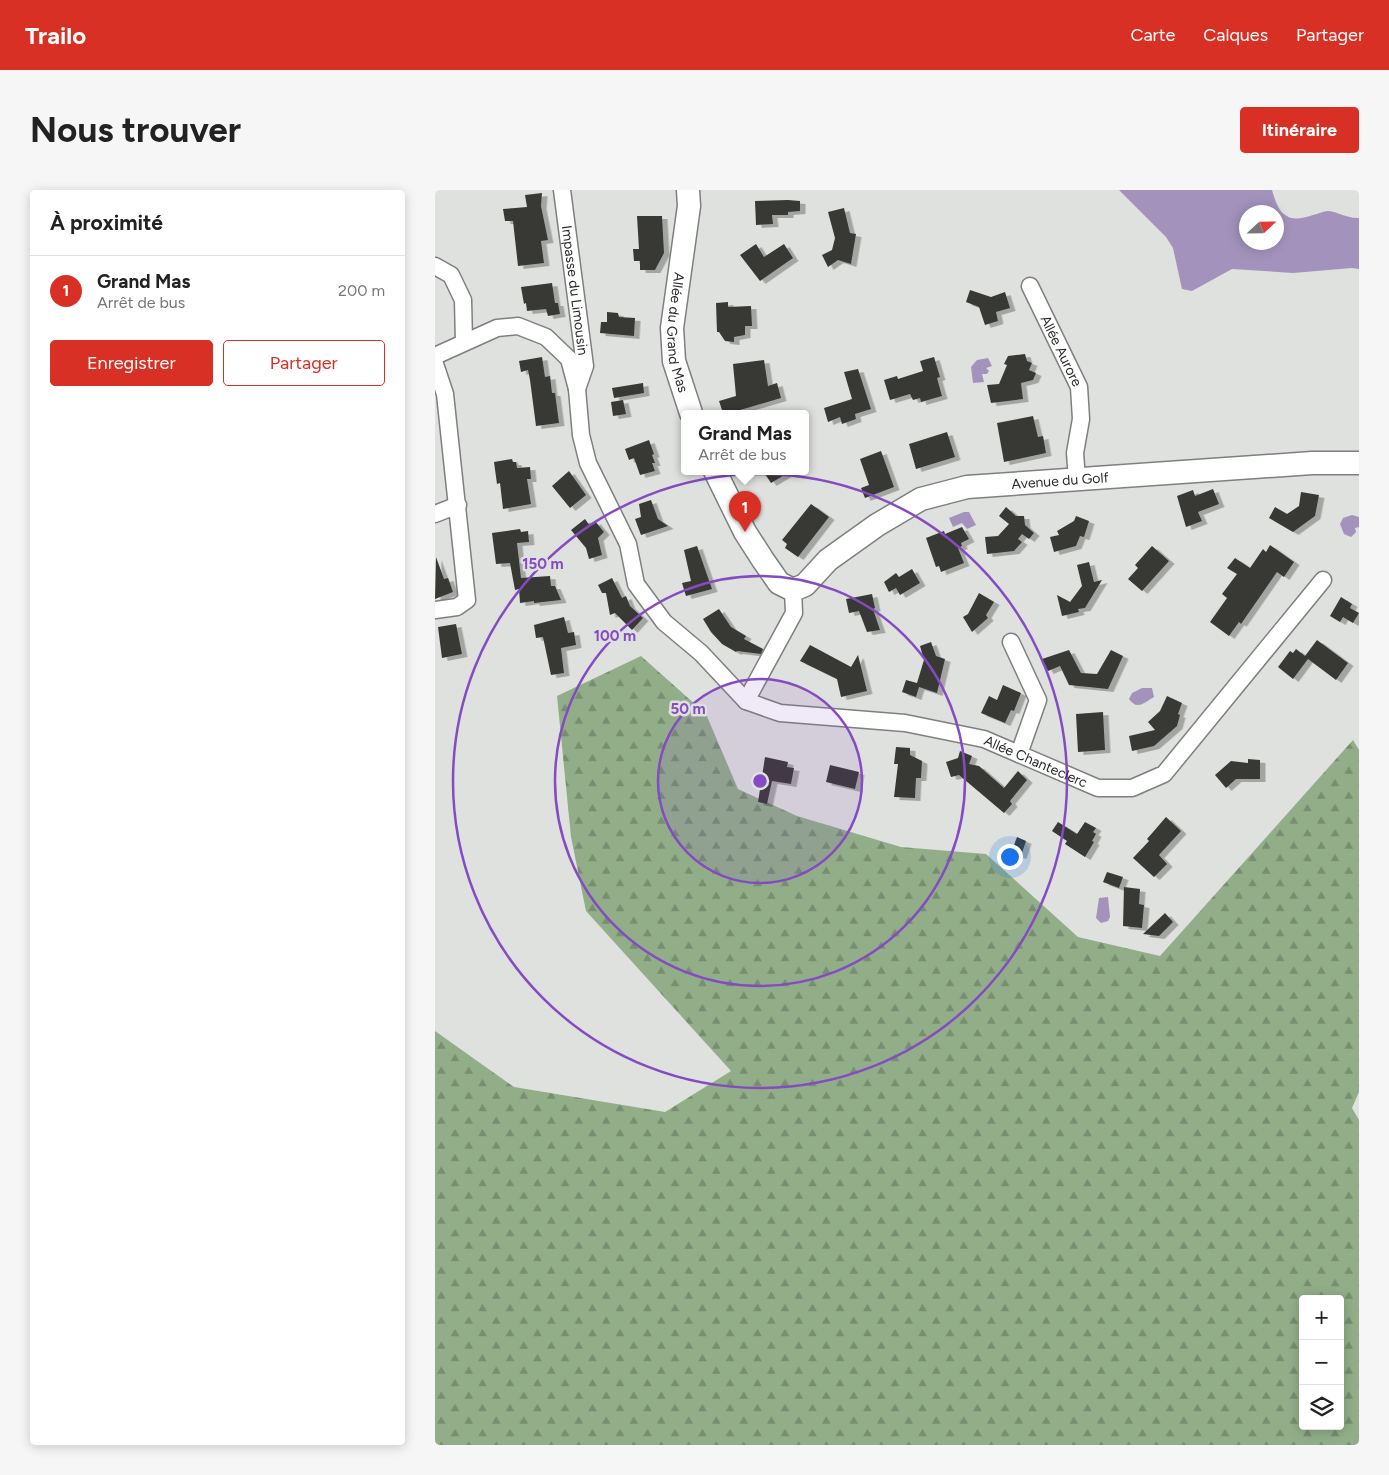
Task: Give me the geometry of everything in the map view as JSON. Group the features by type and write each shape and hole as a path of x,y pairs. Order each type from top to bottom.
{"street":[{"name":"Impasse du Limousin","path":"562,190 585,366 577,389"},
{"name":"Allée du Grand Mas","path":"687,190 689,206 672,328 674,361 690,410"},
{"path":"435,266 451,275 463,300 464,342"},
{"name":"Allée Aurore","path":"1030,286 1079,386 1081,419 1075,453 1077,479"},
{"path":"435,356 497,328 518,326 546,337 569,359 577,389 581,435 588,463 629,544 636,584 664,622 701,653 745,701 794,614 793,590 779,583 763,560 745,532 717,475"},
{"path":"435,364 445,394 467,600 457,607 435,610"},
{"name":"Avenue du Golf","path":"793,590 805,585 828,560 877,525 921,499 967,487 1313,463 1359,462"},
{"path":"435,514 458,505"},
{"name":"Allée Chanteclerc","path":"745,701 780,713 905,723 984,739 1098,788 1132,788 1164,774 1323,580"},
{"path":"1011,642 1038,700 1019,754"}],"green space":[{"path":"641,656 706,714 738,789 797,816 901,847 986,854 1078,937 1160,956 1353,740 1359,750 1359,1092 1352,1108 1359,1120 1359,1445 435,1445 435,1031 514,1087 665,1112 731,1071 586,911 571,837 557,696"}],"shaded area":[{"path":"1119,190 1272,190 1278,205 1239,205 1239,250 1284,250 1284,214 1290,218 1304,218 1328,211 1359,218 1359,269 1293,273 1232,269 1192,291 1182,289 1173,248 1166,237"},
{"path":"988,358 992,366 986,368 989,371 987,374 982,374 984,382 973,383 971,367 977,360"},
{"path":"969,512 976,525 967,529 962,523 953,527 949,518"},
{"path":"1352,515 1359,517 1359,527 1355,528 1356,532 1351,537 1344,534 1340,524 1343,518"},
{"path":"1142,688 1152,688 1154,697 1138,705 1132,703 1129,699 1132,693"},
{"path":"1108,897 1110,917 1108,921 1101,923 1096,918 1099,898"}],"building":[{"path":"542,193 541,206 548,240 541,241 544,263 518,266 513,221 505,221 503,209 527,207 525,195"},
{"path":"755,201 800,201 800,211 788,212 788,215 772,215 773,224 756,225"},
{"path":"844,208 850,233 856,234 851,264 838,260 828,267 822,255 832,250 835,238 828,212"},
{"path":"637,216 662,216 664,253 655,270 640,270 640,261 634,261 633,249 639,249"},
{"path":"756,244 764,257 784,244 793,258 760,281 740,255"},
{"path":"552,283 555,303 558,303 560,314 548,316 546,309 527,311 521,287"},
{"path":"970,290 991,297 1005,292 1010,308 996,312 998,321 985,325 979,307 966,302"},
{"path":"728,302 728,307 751,306 752,326 745,326 745,335 734,337 734,342 725,341 717,332 716,303"},
{"path":"607,312 618,313 619,317 635,318 634,336 600,333 601,322 607,322"},
{"path":"1025,354 1027,361 1032,363 1029,370 1036,373 1033,380 1021,383 1023,399 991,403 987,385 999,384 1007,365 1004,364 1008,356"},
{"path":"542,357 545,377 550,376 552,393 555,393 559,423 536,426 528,370 521,372 519,361"},
{"path":"934,357 940,377 937,378 942,396 921,402 920,398 913,400 910,394 890,400 884,380 897,376 898,379 923,371 920,361"},
{"path":"764,360 768,386 777,383 781,398 740,410 722,410 719,401 736,396 733,364"},
{"path":"858,369 871,409 855,414 856,419 842,424 840,417 828,422 824,408 852,399 844,372"},
{"path":"643,383 644,393 614,398 612,388"},
{"path":"623,400 626,414 613,416 611,402"},
{"path":"1033,416 1038,437 1043,436 1046,453 1004,462 997,423"},
{"path":"947,432 955,457 916,469 909,444"},
{"path":"649,440 654,454 652,455 655,463 652,463 655,471 640,475 634,458 629,460 625,449"},
{"path":"881,451 894,487 865,498 861,488 869,485 860,459"},
{"path":"512,459 513,462 516,462 517,468 530,467 531,479 527,479 531,504 503,509 500,483 497,484 494,462"},
{"path":"569,471 586,495 570,508 552,486"},
{"path":"766,475 784,475 771,483"},
{"path":"1213,489 1219,504 1198,512 1202,521 1186,527 1177,496 1193,490 1195,496"},
{"path":"1301,492 1319,495 1315,516 1293,532 1269,518 1275,507 1287,514 1299,506"},
{"path":"651,500 658,519 668,526 641,535 635,519 641,517 639,504"},
{"path":"811,504 829,517 798,557 785,548 787,544 782,540"},
{"path":"1006,507 1016,516 1024,516 1025,525 1034,533 1029,539 1022,534 1018,539 1022,542 1014,551 987,554 985,537 998,536 1009,524 999,516"},
{"path":"1076,516 1089,521 1084,537 1080,536 1076,546 1054,552 1050,537 1059,535 1057,531 1074,521"},
{"path":"585,519 590,526 595,521 604,532 598,538 602,555 589,559 586,548 571,530"},
{"path":"962,527 969,539 961,543 962,546 958,548 964,563 941,572 939,566 936,567 926,538 944,531 945,534"},
{"path":"520,529 521,532 528,531 529,542 517,543 521,578 550,576 551,586 555,586 561,600 520,603 519,589 515,590 510,563 496,564 492,533"},
{"path":"1270,545 1294,562 1284,577 1277,572 1241,624 1239,622 1229,636 1210,622 1227,598 1222,594 1237,574 1227,568 1235,558 1250,568 1263,549 1266,552"},
{"path":"697,546 712,589 686,596 682,583 691,581 684,550"},
{"path":"1152,546 1169,561 1142,591 1128,579 1138,568 1135,565"},
{"path":"436,557 444,579 448,578 453,592 435,599"},
{"path":"1089,562 1094,582 1102,580 1085,608 1078,609 1079,612 1062,616 1057,595 1070,602 1082,586 1077,565"},
{"path":"912,569 920,583 900,595 896,588 889,592 884,582 896,573 899,577"},
{"path":"612,578 622,598 626,596 630,606 643,618 632,630 615,613 610,615 606,593 602,593 598,585"},
{"path":"979,593 994,602 986,615 988,618 972,632 963,617 968,614"},
{"path":"872,594 875,608 873,609 880,630 867,632 859,611 849,613 846,599"},
{"path":"1341,597 1352,604 1350,608 1359,613 1353,623 1343,617 1340,622 1330,616"},
{"path":"719,609 731,627 746,636 744,639 763,649 761,654 736,652 722,644 703,619"},
{"path":"564,617 568,633 574,632 576,645 561,648 564,673 551,675 543,637 536,638 534,625"},
{"path":"456,624 462,654 442,658 438,627"},
{"path":"1317,640 1348,663 1336,680 1308,659 1293,679 1278,667 1290,651 1293,653 1296,649 1305,656"},
{"path":"931,642 936,656 945,659 937,693 919,687 916,697 902,692 906,680 917,683 924,660 920,646"},
{"path":"810,645 851,667 858,655 867,691 841,697 837,679 800,661"},
{"path":"1069,650 1081,673 1097,674 1111,650 1123,656 1108,689 1069,685 1060,666 1048,671 1042,659"},
{"path":"1003,685 1021,693 1014,711 1011,710 1005,723 981,713 989,696 997,700"},
{"path":"1167,696 1182,703 1178,714 1180,715 1177,726 1154,746 1132,751 1129,736 1155,730 1148,722 1160,711"},
{"path":"1103,712 1105,750 1078,752 1076,714"},
{"path":"896,747 910,748 910,755 922,761 921,778 916,778 915,798 894,797 898,764 894,764"},
{"path":"960,751 972,756 969,764 979,766 1004,788 1018,771 1027,780 1010,801 1012,804 1004,813 959,775 951,777 946,762 958,758"},
{"path":"765,757 788,762 787,767 794,768 791,784 772,781 767,804 758,802"},
{"path":"1248,759 1260,760 1260,779 1236,779 1226,788 1215,775 1231,761 1248,763"},
{"path":"830,765 859,772 855,789 826,782"},
{"path":"1166,817 1181,831 1159,855 1167,864 1154,877 1133,858 1149,841 1147,839"},
{"path":"1058,822 1077,834 1085,822 1096,828 1093,832 1096,834 1092,841 1094,842 1085,857 1065,844 1067,841 1052,831"},
{"path":"1017,837 1026,841 1021,856 1011,853"},
{"path":"1107,872 1123,877 1119,888 1103,882"},
{"path":"1124,887 1140,889 1139,904 1144,905 1142,928 1123,926"},
{"path":"1165,913 1173,922 1159,936 1143,934"}],"place":[{"name":"Grand Mas","path":"745,532"}]}
